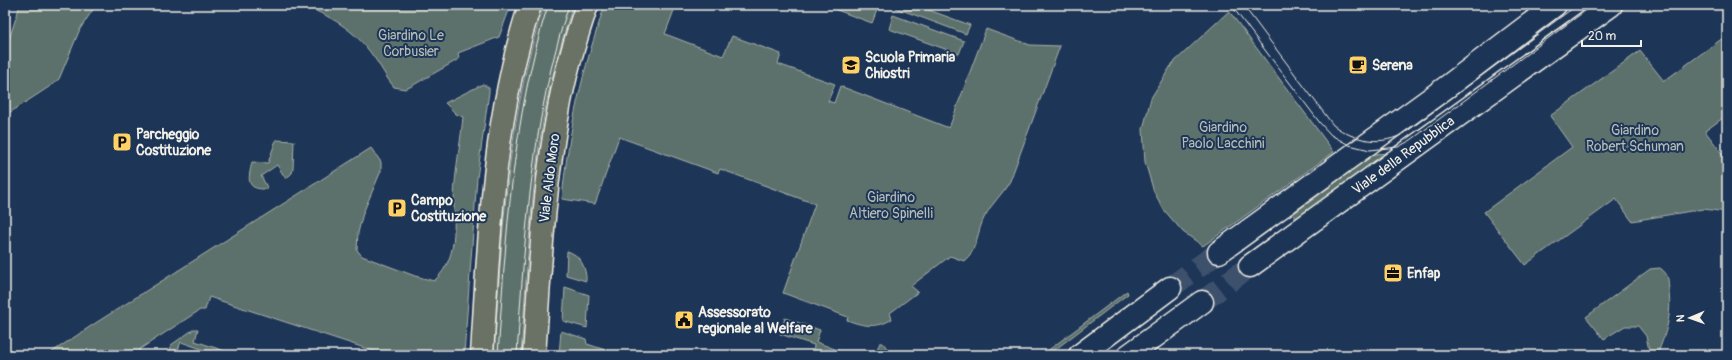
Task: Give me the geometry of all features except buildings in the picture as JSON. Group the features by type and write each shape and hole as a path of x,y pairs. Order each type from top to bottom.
{"main road":[{"path":"482,355 490,225 500,139 512,73 530,5"},
{"name":"Viale Aldo Moro","path":"534,355 545,205 551,150 568,68 587,5"},
{"name":"Viale della Repubblica","path":"1219,252 1555,5"},
{"name":"Viale della Repubblica","path":"1281,207 1250,266 1611,5"},
{"path":"1080,355 1170,288"},
{"path":"1129,355 1202,302"}],"green space":[{"path":"20,5 96,5 80,29 59,79 6,115 5,99 9,88 5,86 5,52"},
{"name":"Giardino Le Corbusier","path":"300,5 511,5 499,37 458,53 459,59 405,89 394,87 366,47 350,31 332,19"},
{"path":"544,5 573,5 551,84 540,140 532,201 521,355 494,355 500,266 508,178 514,134 532,48"},
{"name":"Giardino Altiero Spinelli","path":"605,5 676,5 665,34 723,56 732,36 781,54 778,64 835,84 828,101 834,103 840,86 949,128 986,29 1030,45 1060,46 1010,181 985,216 980,227 975,246 969,256 964,261 950,256 911,286 918,292 890,313 892,319 881,324 870,326 847,320 848,317 783,293 815,204 720,169 718,173 619,137 595,204 562,199 572,125 583,76"},
{"path":"823,5 865,5 877,10 872,23"},
{"path":"897,5 915,5 970,25 966,34 896,8"},
{"name":"Giardino Paolo Lacchini","path":"1229,11 1334,152 1203,246 1183,232 1164,210 1154,192 1145,162 1143,129 1151,98 1172,64"},
{"path":"893,15 964,41 959,54 889,29"},
{"name":"Giardino Robert Schuman","path":"1727,35 1727,115 1705,131 1727,160 1727,212 1703,209 1632,221 1616,199 1525,265 1484,212 1572,147 1550,116 1640,51 1664,81"},
{"path":"483,84 489,88 489,92 477,178 464,355 386,355 209,297 205,310 200,310 140,349 138,355 52,355 52,352 94,324 371,148 381,162 381,171 363,213 358,233 357,250 362,256 415,276 434,281 443,271 449,259 452,247 454,234 455,182 463,117 456,114 445,103"},
{"path":"276,140 294,141 292,173 286,179 277,165 261,176 268,189 255,188 250,183 249,179 252,162 268,163"},
{"path":"1393,153 1297,219 1293,214 1374,154"},
{"path":"567,251 576,255 582,263 586,281 566,275"},
{"path":"1660,268 1668,278 1670,309 1666,332 1657,355 1650,355 1646,336 1638,326 1625,326 1604,339 1586,317 1650,269"},
{"path":"565,287 589,295 587,328 563,321"},
{"path":"1127,291 1128,294 1048,355 1042,355"},
{"path":"785,318 820,330 816,342 851,355 813,355 814,345 780,334"},
{"path":"194,329 198,329 195,341 237,355 219,355 181,342 176,355 170,352 171,345"},
{"path":"561,331 586,339 587,344 621,355 559,355"},
{"path":"880,343 883,343 892,355 874,355"}],"tunnel":[{"path":"1170,288 1219,252"},
{"path":"1202,302 1250,266"}],"tram line":[{"path":"498,355 508,222 518,135 526,91 548,5"},
{"path":"517,355 527,222 538,135 556,48 569,5"},
{"path":"1231,5 1320,123 1331,135 1349,145 1370,150 1398,147 1411,140 1593,5"},
{"path":"1243,5 1333,125 1350,135 1378,141 1397,137 1406,132 1577,5"}],"place":[{"name":"Scuola Primaria Chiostri","path":"851,65"},
{"name":"Serena","path":"1358,65"},
{"name":"Parcheggio Costituzione","path":"122,142"},
{"name":"Campo Costituzione","path":"397,208"},
{"name":"Enfap","path":"1393,273"},
{"name":"Assessorato regionale al Welfare","path":"684,320"}]}
